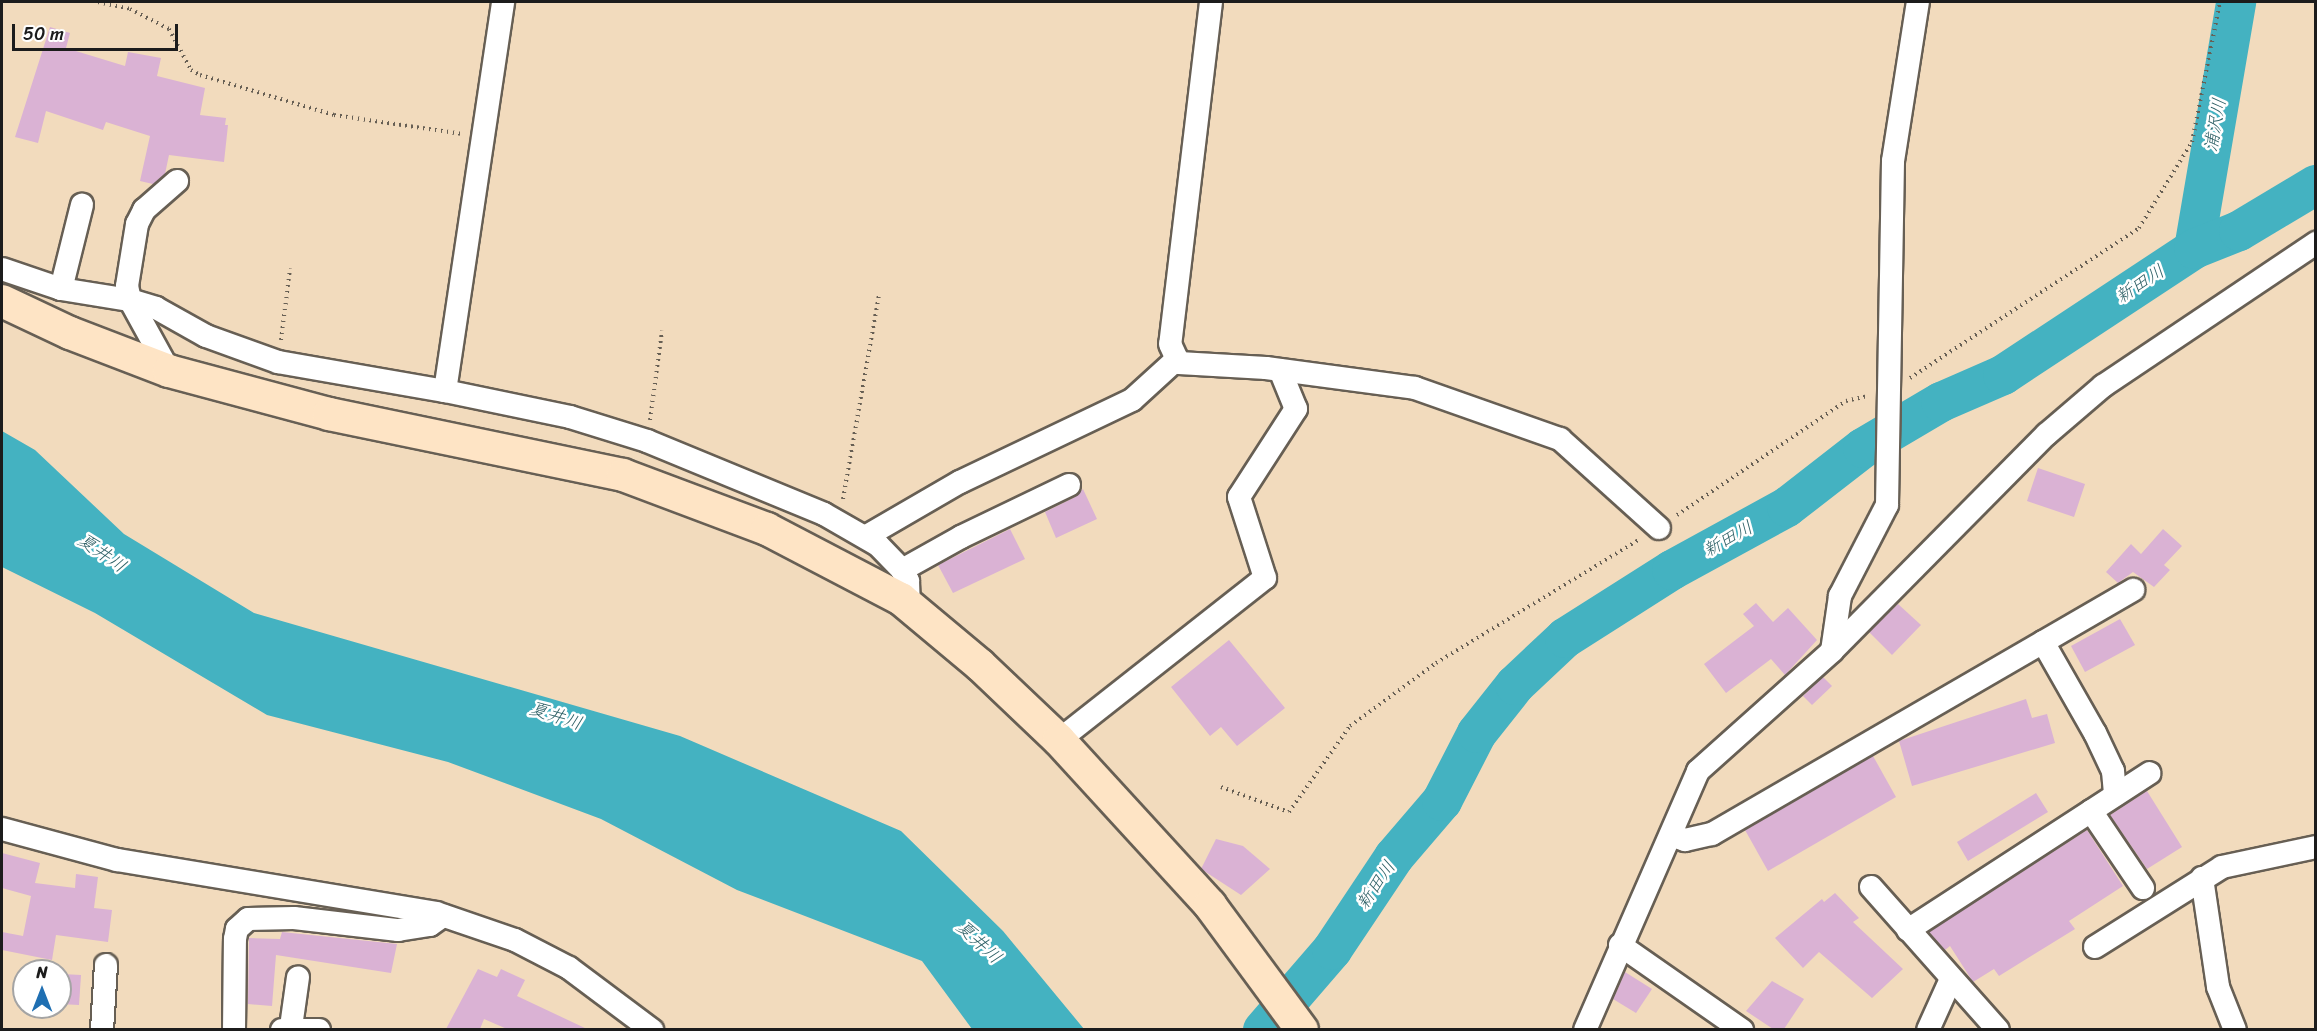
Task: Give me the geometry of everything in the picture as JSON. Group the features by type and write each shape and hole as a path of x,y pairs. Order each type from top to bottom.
{"street":[{"path":"445,391 485,138 503,2"},
{"path":"1211,2 1172,320 1170,344 1179,363 1280,370 1415,388 1560,439 1659,528"},
{"path":"1832,651 1840,596 1887,505 1893,161 1918,2"},
{"path":"169,371 130,300 127,286 137,224 144,210 177,181"},
{"path":"61,289 81,205"},
{"path":"1585,1029 1698,771 1832,651 2047,434 2103,386 2314,246"},
{"path":"2,268 61,289 130,300 156,308 207,336 278,362 445,391 570,417 647,441 843,524 866,537 903,570 908,581 909,606"},
{"path":"2,301 70,333 169,371 329,414 623,475 767,529 909,606 980,665 1059,740 1244,947 1302,1029"},
{"path":"866,537 960,482 1132,400 1177,359"},
{"path":"1059,740 1265,578 1239,496 1296,409 1280,370"},
{"path":"903,570 961,537 1069,485"},
{"path":"1671,835 1685,840 1712,834 2133,590"},
{"path":"2043,642 2095,733 2113,771 2115,795"},
{"path":"1908,930 2150,773"},
{"path":"2091,811 2144,888"},
{"path":"2,829 117,860 443,916 515,940 569,968 652,1029"},
{"path":"2095,947 2222,867 2316,847"},
{"path":"2202,878 2218,987 2235,1029"},
{"path":"1871,887 1998,1029"},
{"path":"234,1029 235,939 237,929 248,919 294,918 398,930 429,925 443,916"},
{"path":"1620,945 1742,1029"},
{"path":"102,1029 105,965"},
{"path":"298,977 287,1028 319,1029"},
{"path":"1928,1029 1951,979"}],"path":[{"path":"98,2 130,9 169,29 191,70 200,75 334,116 485,138"},
{"path":"1221,787 1289,812 1350,726 1436,663 1659,528 1846,401 1890,390 2139,228 2192,142 2220,2"},
{"path":"278,362 290,269"},
{"path":"843,524 842,504 879,296"},
{"path":"647,441 662,331"}],"water":[{"name":"夏井川","path":"2,431 35,450 124,534 254,613 680,736 901,831 1003,931 1084,1029 972,1029 922,961 737,890 601,819 448,762 267,715 95,613 2,567"}],"building":[{"path":"50,27 70,33 66,48 125,66 128,52 161,58 157,76 205,88 200,115 226,118 225,125 228,125 224,162 169,155 165,174 153,184 140,181 150,136 106,122 103,130 46,111 38,143 15,137"},
{"path":"2038,468 2085,484 2074,517 2027,501"},
{"path":"1083,489 1097,519 1056,538 1045,512 1075,497"},
{"path":"1010,529 1025,559 953,593 938,565"},
{"path":"2163,529 2182,546 2164,565 2170,570 2154,587 2133,572 2118,583 2106,572 2131,544 2141,554"},
{"path":"1756,603 1773,622 1788,608 1817,640 1785,675 1771,659 1726,693 1704,664 1754,626 1743,614"},
{"path":"1898,604 1921,625 1892,655 1869,632"},
{"path":"2120,619 2135,645 2085,672 2071,646"},
{"path":"1229,640 1285,708 1237,746 1221,727 1210,736 1171,687"},
{"path":"1823,677 1832,686 1812,705 1803,696"},
{"path":"2026,699 2032,718 2047,714 2055,743 1912,786 1899,741"},
{"path":"1873,756 1896,797 1768,871 1745,830"},
{"path":"2147,791 2182,847 2147,869 2110,815"},
{"path":"2036,793 2048,812 1968,861 1957,842"},
{"path":"2087,830 2123,886 2069,921 2075,929 1999,976 1994,969 1973,982 1950,946 1945,950 1929,932"},
{"path":"1216,839 1243,846 1270,869 1241,895 1201,869"},
{"path":"2,853 40,863 35,883 75,888 76,874 98,877 94,908 112,910 108,942 56,935 52,959 2,950 2,932 23,936 31,896 2,888"},
{"path":"1835,893 1859,918 1853,922 1903,969 1872,998 1819,952 1803,968 1775,938 1822,899 1824,902"},
{"path":"282,932 397,944 391,973 276,955 272,1006 248,1004 249,938 280,939"},
{"path":"478,969 497,977 501,969 525,980 517,996 587,1029 507,1029 484,1019 480,1029 446,1029"},
{"path":"1625,972 1652,989 1636,1013 1613,999"},
{"path":"72,975 81,975 79,1005 72,1005"},
{"path":"1772,981 1804,999 1784,1029 1773,1029 1746,1011"}],"waterway":[{"name":"浦沢川","path":"2194,249 2236,2"},
{"name":"新田川","path":"1263,1030 1332,950 1394,857 1442,801 1477,733 1515,685 1565,638 1672,570 1787,507 1863,448 1941,402 2003,375 2194,249 2239,231 2316,185"}]}
